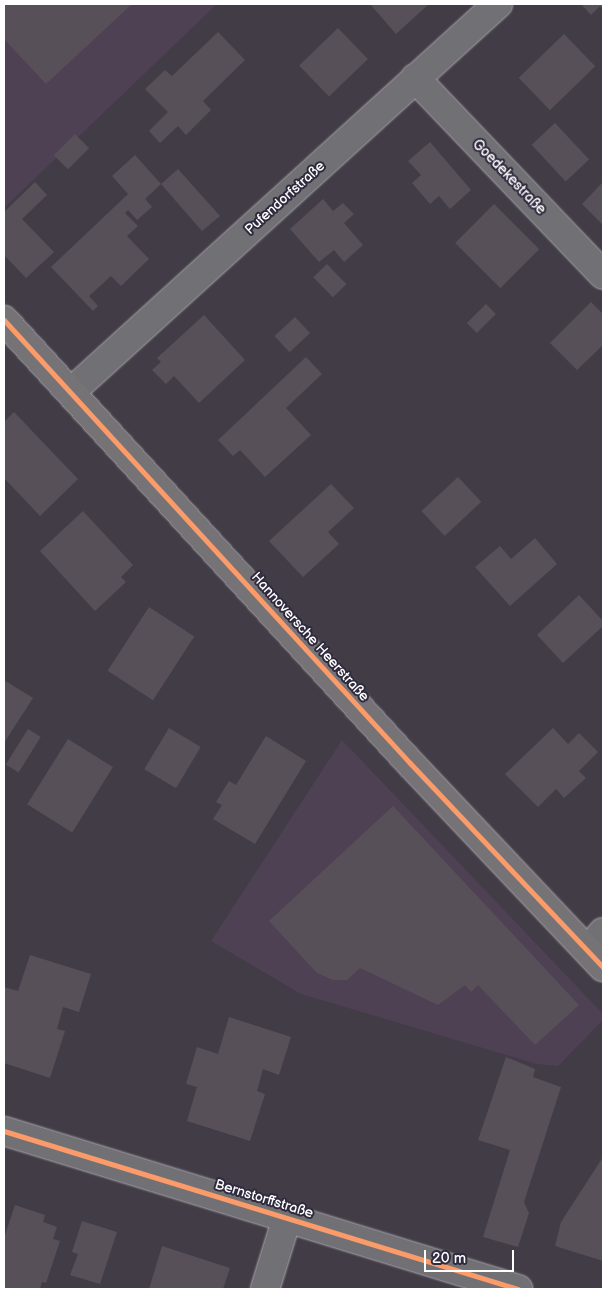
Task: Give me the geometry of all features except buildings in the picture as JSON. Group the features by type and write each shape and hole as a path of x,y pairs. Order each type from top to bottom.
{"main road":[{"name":"Hannoversche Heerstraße","path":"4,320 410,763 598,950"}],"street":[{"name":"Pufendorfstraße","path":"71,392 498,4"},
{"name":"Goedekestraße","path":"415,78 603,275"},
{"name":"Bernstorffstraße","path":"4,1131 518,1289"},
{"path":"265,1289 287,1218"}],"shaded area":[{"path":"4,4 217,4 4,208"},
{"path":"342,740 603,1014 603,1020 558,1066 537,1064 301,994 211,941"}],"cycle path":[{"path":"4,320 410,763 603,967"},
{"path":"4,1131 518,1289"}]}
